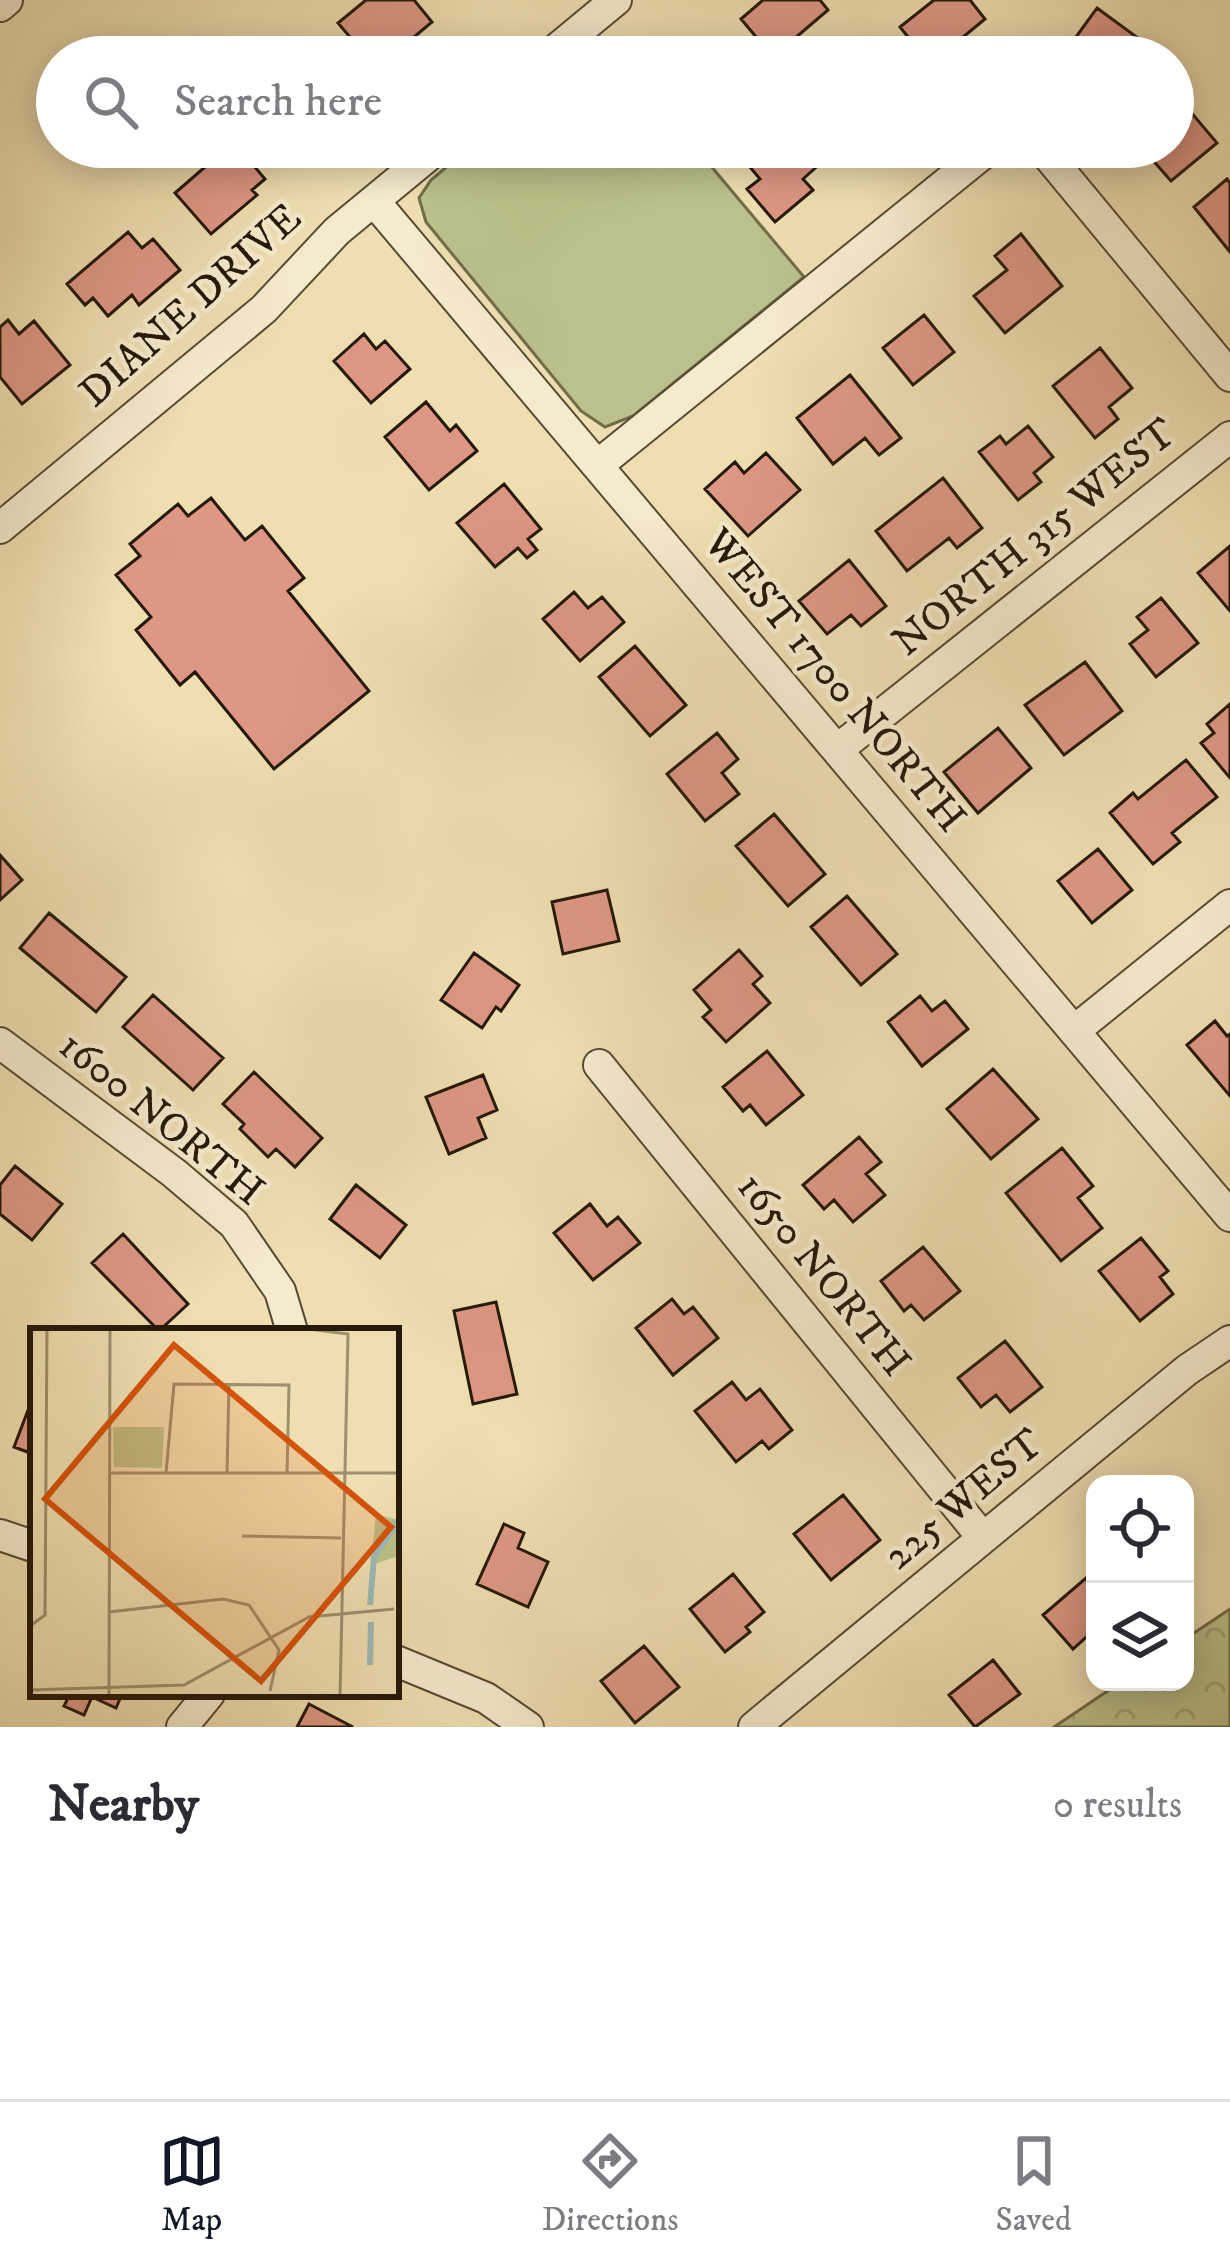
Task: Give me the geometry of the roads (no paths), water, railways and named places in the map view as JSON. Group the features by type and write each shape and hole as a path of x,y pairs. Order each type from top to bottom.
{"street":[{"path":"572,36 616,0"},
{"name":"DIANE DRIVE","path":"0,528 264,309 337,231 414,168"},
{"path":"598,465 965,168"},
{"path":"1058,168 1230,376"},
{"name":"WEST 1700 NORTH","path":"374,201 1230,1216"},
{"name":"NORTH 315 WEST","path":"837,750 1230,436"},
{"path":"1074,1031 1230,905"},
{"name":"1600 NORTH","path":"0,1043 174,1173 234,1224 280,1291 291,1328"},
{"name":"1650 NORTH","path":"599,1066 983,1538"},
{"name":"225 WEST","path":"754,1727 1187,1370 1230,1341"},
{"path":"0,1535 30,1545"},
{"path":"399,1662 486,1698 528,1727"},
{"path":"182,1727 206,1697"}]}
